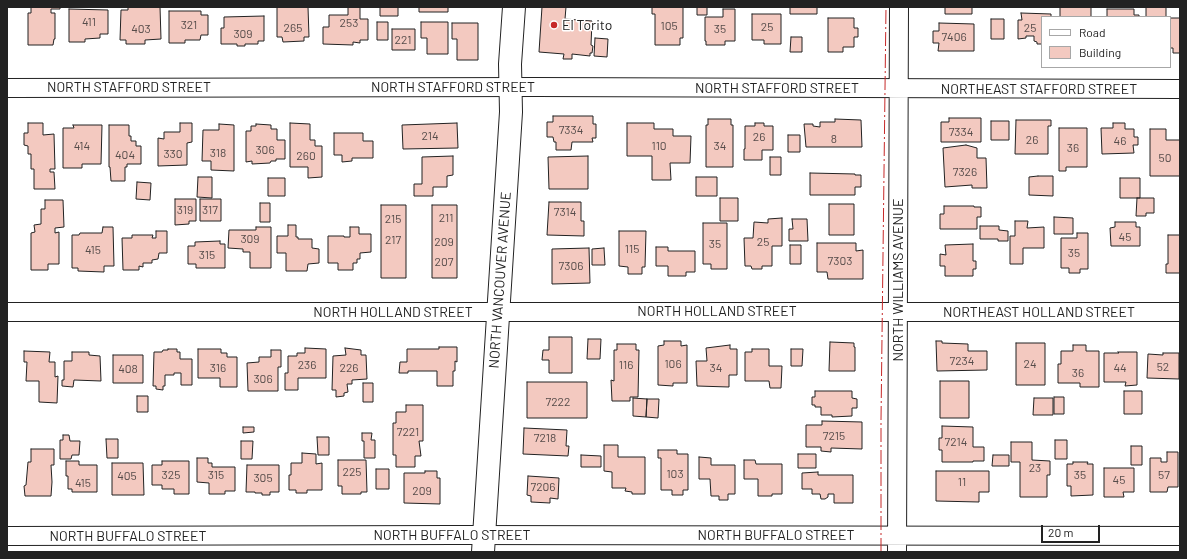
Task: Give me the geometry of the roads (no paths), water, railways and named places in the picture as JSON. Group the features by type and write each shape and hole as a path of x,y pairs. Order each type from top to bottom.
{"street":[{"name":"NORTH VANCOUVER AVENUE","path":"483,543 511,112 510,64 514,7"},
{"name":"NORTH WILLIAMS AVENUE","path":"897,544 899,7"},
{"name":"NORTH STAFFORD STREET","path":"7,88 899,88"},
{"name":"NORTHEAST STAFFORD STREET","path":"899,88 1180,89"},
{"name":"NORTH HOLLAND STREET","path":"7,312 898,311"},
{"name":"NORTHEAST HOLLAND STREET","path":"898,311 1180,312"},
{"name":"NORTH BUFFALO STREET","path":"7,536 483,543 897,544 1180,536"}],"place":[{"name":"El Torito","path":"554,25"}]}
